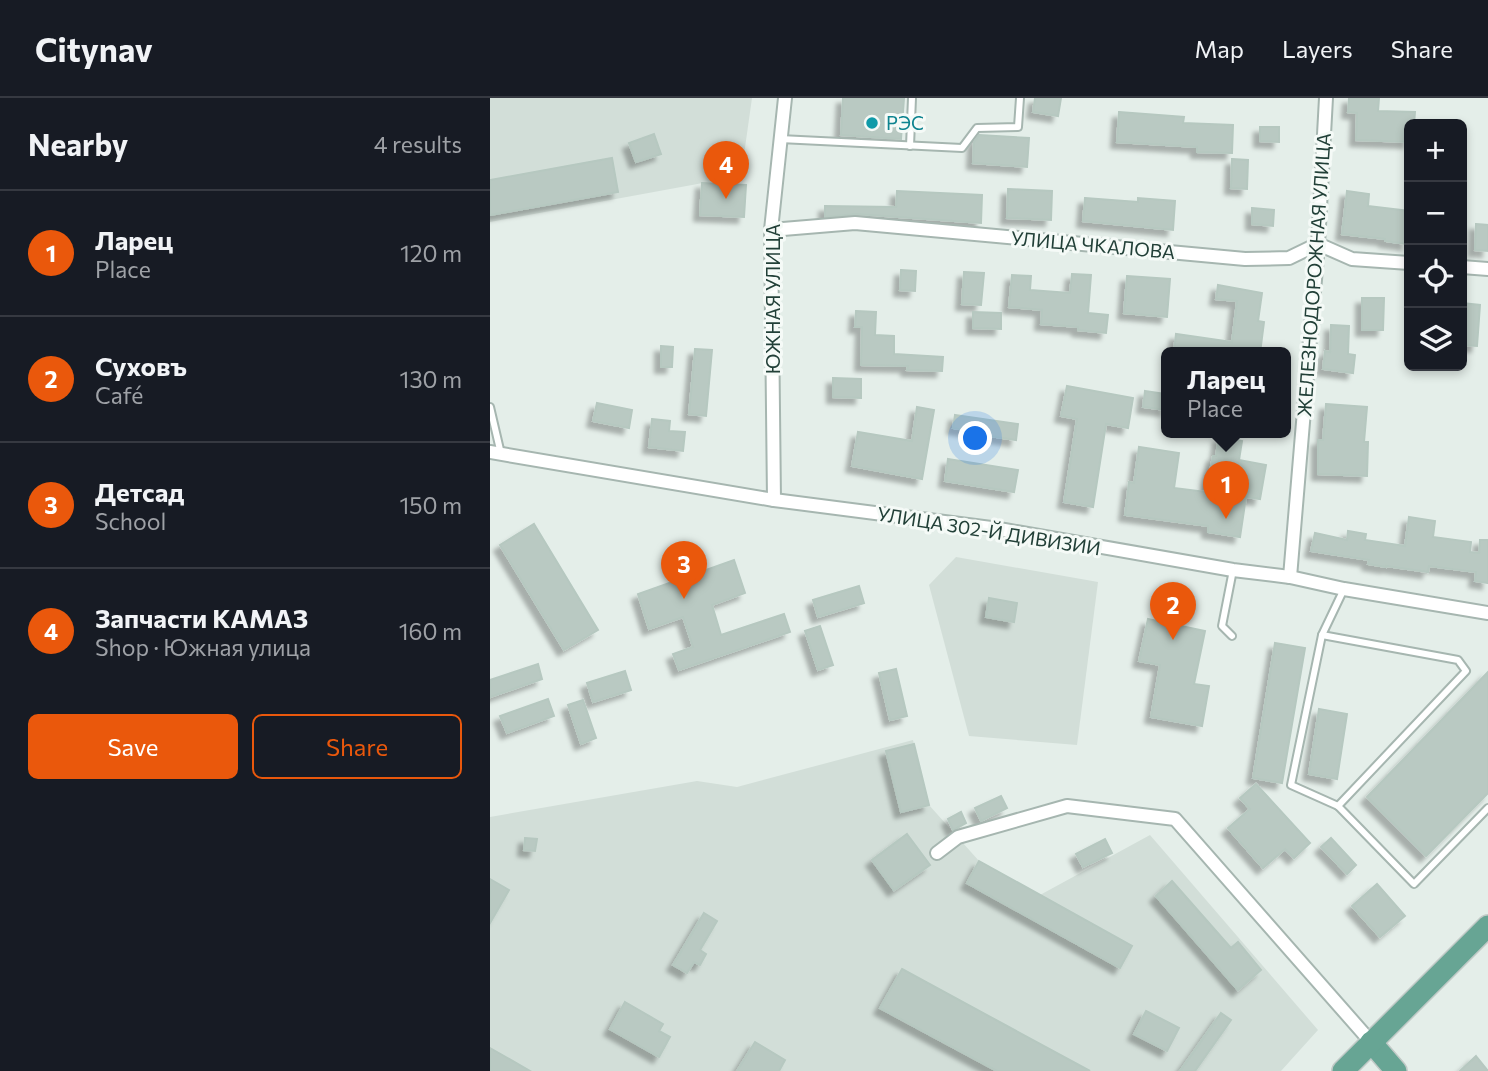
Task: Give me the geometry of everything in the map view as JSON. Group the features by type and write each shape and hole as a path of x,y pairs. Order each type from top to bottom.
{"main road":[{"path":"1343,1071 1488,926"},
{"path":"1371,1042 1396,1071"}],"street":[{"name":"ЮЖНАЯ УЛИЦА","path":"774,500 771,230 785,98"},
{"name":"ЖЕЛЕЗНОДОРОЖНАЯ УЛИЦА","path":"1290,577 1318,244 1326,98"},
{"name":"УЛИЦА ЧКАЛОВА","path":"771,230 855,223 1245,260 1289,258 1318,244"},
{"path":"1318,244 1352,259 1404,263"},
{"path":"1467,267 1488,269"},
{"name":"УЛИЦА 302-Й ДИВИЗИИ","path":"496,453 774,500 999,529 1488,613"},
{"path":"937,853 958,837 1067,806 1175,820 1371,1042"}],"lane":[{"path":"910,146 912,98"},
{"path":"780,139 962,148 977,128 1018,127 1020,98"},
{"path":"490,407 496,453"},
{"path":"1233,570 1222,626 1233,636"},
{"path":"1343,589 1322,635 1291,785 1338,806 1413,884 1488,808"},
{"path":"1322,635 1458,660 1466,671 1338,806"}],"shaded area":[{"path":"490,98 752,98 741,176 490,222"},
{"path":"956,557 1098,582 1077,745 969,736 929,585"},
{"path":"913,740 929,805 979,861 1040,895 1150,835 1318,1030 1281,1071 490,1071 490,817 697,781 737,787"}],"building":[{"name":"РЭС","path":"843,98 904,98 901,139 841,135"},
{"path":"1035,98 1061,98 1058,116 1033,112"},
{"path":"1349,98 1379,98 1378,111 1415,112 1414,119 1404,119 1404,142 1356,140 1357,113 1348,112"},
{"path":"1119,112 1184,117 1183,123 1233,125 1232,153 1197,152 1197,147 1117,142"},
{"path":"1260,127 1279,127 1279,142 1260,141"},
{"path":"654,134 661,154 636,162 629,143"},
{"path":"979,135 1029,138 1027,167 973,163 974,142"},
{"path":"612,158 618,192 490,215 490,180"},
{"path":"1232,159 1248,160 1247,189 1231,188"},
{"path":"702,183 746,185 744,217 700,215"},
{"path":"1008,189 1052,191 1051,220 1007,218"},
{"path":"897,191 982,195 981,223 856,214 825,217 825,206 896,207"},
{"path":"1347,191 1369,194 1368,206 1404,210 1404,244 1342,234"},
{"path":"1085,198 1138,202 1138,198 1175,201 1173,230 1083,221"},
{"path":"1252,208 1274,210 1273,226 1252,224"},
{"path":"1476,224 1488,225 1488,251 1475,250"},
{"path":"901,270 916,271 915,291 900,290"},
{"path":"964,272 984,273 981,305 962,304"},
{"path":"1072,274 1091,275 1088,313 1108,315 1106,333 1078,330 1078,327 1041,324 1042,310 1009,307 1012,275 1031,276 1030,290 1070,293"},
{"path":"1127,276 1170,279 1167,317 1124,313"},
{"path":"1218,285 1262,293 1258,321 1264,322 1261,347 1174,347 1176,334 1232,342 1237,301 1216,299"},
{"path":"1362,298 1384,298 1383,330 1362,330"},
{"path":"1467,304 1480,305 1477,346 1467,345"},
{"path":"856,311 876,312 875,335 894,336 894,354 943,357 942,371 907,370 908,366 861,365 862,327 855,327"},
{"path":"973,312 1001,313 1001,329 973,328"},
{"path":"1331,325 1349,326 1348,354 1355,355 1353,373 1323,369 1325,351 1330,352"},
{"path":"661,346 673,347 672,367 661,367"},
{"path":"695,349 712,350 706,416 689,414"},
{"path":"833,378 861,379 861,398 833,397"},
{"path":"1067,386 1133,398 1128,428 1106,424 1093,507 1064,502 1077,419 1061,416"},
{"path":"1145,391 1161,393 1161,409 1143,407"},
{"path":"597,403 632,410 629,428 593,421"},
{"path":"1326,404 1367,407 1364,442 1368,442 1367,476 1318,474 1318,440 1323,440"},
{"path":"917,407 934,410 922,479 852,466 858,432 912,441"},
{"path":"955,415 1018,424 1016,440 953,428"},
{"path":"652,419 670,421 669,431 685,432 683,451 649,447"},
{"path":"1219,438 1242,441 1239,460 1266,465 1260,499 1246,497 1240,537 1208,532 1208,526 1125,515 1129,482 1134,483 1139,447 1179,453 1174,488 1206,492 1213,456 1216,456"},
{"path":"948,459 1018,470 1014,492 945,481"},
{"path":"1409,517 1435,521 1433,537 1471,542 1470,552 1479,553 1480,540 1488,540 1488,583 1475,581 1476,572 1429,566 1428,572 1386,567 1368,564 1369,560 1311,551 1315,533 1347,540 1348,531 1366,534 1365,540 1405,546"},
{"path":"534,524 598,630 564,650 500,545"},
{"path":"734,560 745,593 712,605 721,635 784,614 790,632 679,670 673,654 693,647 683,617 649,629 638,594"},
{"path":"859,586 864,603 818,617 813,600"},
{"path":"989,598 1017,603 1014,622 986,617"},
{"path":"1148,619 1205,631 1194,684 1209,686 1202,726 1151,717 1160,665 1139,661"},
{"path":"820,626 833,665 818,670 805,631"},
{"path":"1275,643 1305,648 1282,783 1253,778"},
{"path":"538,664 542,679 490,697 490,680"},
{"path":"896,669 907,716 890,720 879,673"},
{"path":"625,671 631,690 593,702 587,683"},
{"path":"1488,672 1488,793 1426,856 1367,797"},
{"path":"548,699 554,716 507,733 500,716"},
{"path":"583,700 596,738 581,744 568,705"},
{"path":"1319,709 1347,714 1337,779 1309,774"},
{"path":"914,744 929,805 901,812 886,751"},
{"path":"1256,784 1310,843 1294,858 1285,849 1263,868 1228,828 1250,809 1240,798"},
{"path":"1001,796 1007,808 981,821 975,808"},
{"path":"961,812 966,823 953,830 948,819"},
{"path":"907,834 930,865 894,890 872,860"},
{"path":"525,838 537,839 535,851 524,850"},
{"path":"1331,838 1356,865 1347,874 1321,847"},
{"path":"1105,839 1112,853 1083,867 1076,854"},
{"path":"979,861 1132,946 1120,968 967,883"},
{"path":"490,879 509,890 490,923"},
{"path":"1172,881 1231,948 1238,942 1261,970 1238,990 1156,896"},
{"path":"1377,884 1405,916 1380,937 1352,906"},
{"path":"704,913 717,921 700,950 706,954 700,965 694,962 687,973 673,965"},
{"path":"902,969 1090,1071 997,1071 880,1008"},
{"path":"625,1002 663,1024 659,1031 670,1037 659,1057 610,1029"},
{"path":"1146,1011 1179,1028 1167,1051 1134,1034"},
{"path":"1221,1013 1231,1020 1195,1071 1180,1071"},
{"path":"755,1042 785,1060 779,1071 737,1071"},
{"path":"490,1048 530,1071 490,1071"},
{"path":"1476,1056 1488,1071 1460,1071"}],"place":[{"name":"РЭС","path":"872,123"},
{"name":"Запчасти КАМАЗ","path":"726,199"},
{"name":"Ларец","path":"1226,519"},
{"name":"Детсад","path":"684,599"},
{"name":"Суховъ","path":"1173,640"}]}
